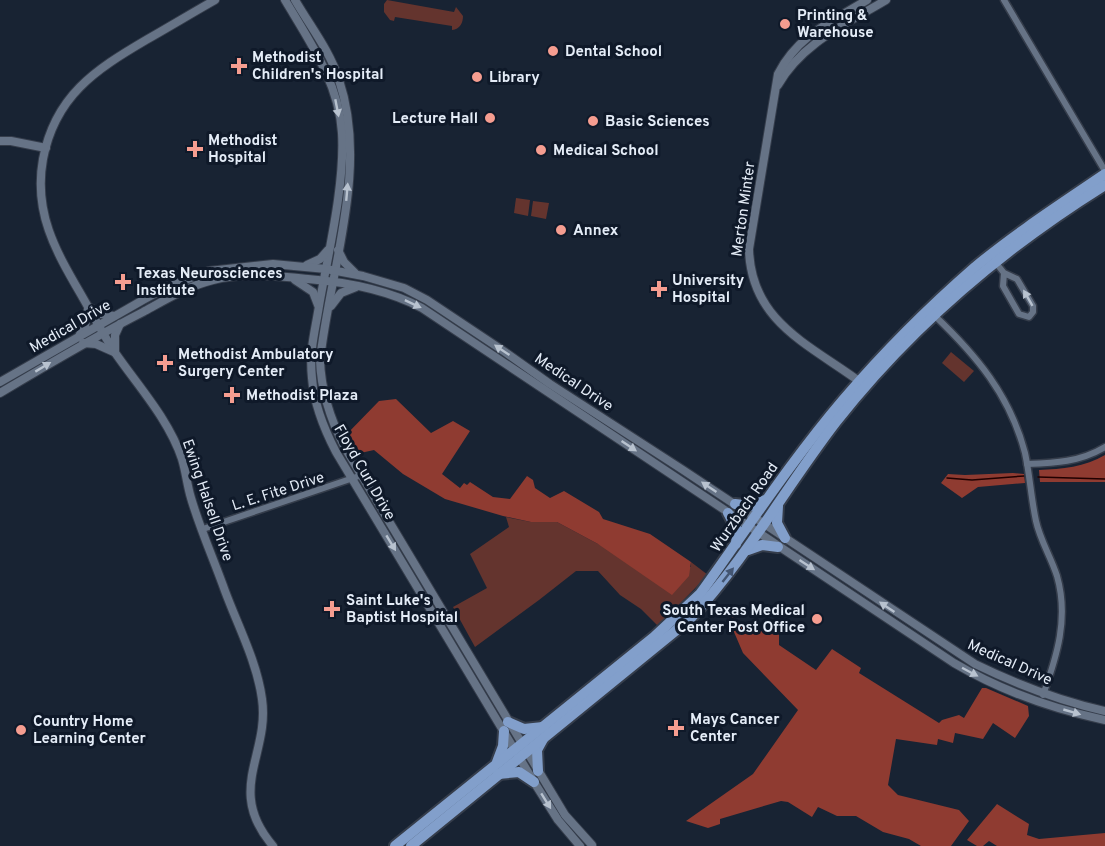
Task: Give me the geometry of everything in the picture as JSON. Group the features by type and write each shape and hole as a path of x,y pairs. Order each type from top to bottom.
{"main road":[{"name":"Wurzbach Road","path":"520,750 543,738 690,619 716,590 756,525 766,500 832,413 863,384 976,266 1105,172"},
{"name":"Wurzbach Road","path":"932,313 1052,220 1105,185"},
{"name":"Wurzbach Road","path":"756,525 778,503 863,384"},
{"path":"766,500 752,506 731,509 741,548 782,542 777,523 778,503"},
{"name":"Wurzbach Road","path":"411,846 543,727 685,610 741,548"},
{"path":"534,782 519,772 496,770 506,726 524,729 543,727"},
{"path":"538,771 537,750 543,738"},
{"name":"Wurzbach Road","path":"395,846 496,770"}],"street":[{"name":"Ewing Halsell Drive","path":"215,0 110,61 86,79 59,114 46,148 40,189 45,219 55,248 102,333 142,387 176,445 184,466 192,499 259,681 263,720 252,765 250,794 259,825 273,846"},
{"name":"Floyd Curl Drive","path":"285,0 323,64 335,97 342,133 340,165 324,280 320,360 321,379 330,416 345,448 520,750 534,782 558,820 580,846"},
{"name":"Floyd Curl Drive","path":"295,0 331,60 338,77 351,132 344,218 333,282 312,339 312,380 321,419 336,452 506,726"},
{"name":"Merton Minter","path":"863,384 785,329 766,308 753,282 749,266 749,249 778,74 786,59 809,34 867,0"},
{"name":"Merton Minter","path":"776,90 786,72 815,42 886,0"},
{"path":"1004,0 1105,172"},
{"path":"0,141 46,148"},
{"path":"301,266 317,261 329,249"},
{"path":"338,250 344,262 356,274"},
{"path":"996,263 1004,273 1017,279 1033,306 1033,312 1029,317 1019,314 1003,286 1004,273"},
{"name":"Medical Drive","path":"0,393 81,340 98,325 167,287 209,271 273,264 334,270 404,288 427,300 731,509"},
{"name":"Medical Drive","path":"0,381 81,340 102,333 171,296 212,280 246,275 324,280 410,302 959,655 1002,677 1044,693 1105,711"},
{"path":"291,278 303,283 313,292 323,310 345,290 358,287"},
{"path":"114,316 101,314 88,307 81,340 115,353 115,335 120,324"},
{"path":"932,313 968,347 994,382 1008,408 1027,464 1036,520 1042,542 1057,575 1062,603 1058,651 1040,702"},
{"path":"473,342 478,334"},
{"path":"0,398 19,382"},
{"path":"321,419 330,416"},
{"path":"1027,464 1069,462 1105,447"},
{"name":"L. E. Fite Drive","path":"203,529 362,476"},
{"name":"Medical Drive","path":"782,542 962,668 998,686 1040,702 1105,720"},
{"name":"Floyd Curl Drive","path":"520,750 538,771 565,815 592,845"}],"shaded area":[{"path":"387,0 454,12 456,7 463,16 461,25 452,30 452,26 395,17 394,21 390,20 384,12 384,4"},
{"path":"516,198 530,200 528,216 514,213"},
{"path":"533,201 549,203 546,219 531,216"},
{"path":"951,352 974,371 964,382 942,363"},
{"path":"396,399 431,433 453,421 470,431 442,474 460,488 464,483 467,485 470,482 493,497 510,499 527,476 533,480 535,488 550,498 564,491 599,512 603,519 650,534 691,562 689,576 672,595 598,544 557,522 531,522 445,499 403,474 374,450 356,454 345,436 379,401"},
{"path":"1105,455 1105,482 1040,482 1039,470 1081,465"},
{"path":"948,474 1024,474 1025,483 978,487 962,498 941,483"},
{"path":"506,517 531,522 557,522 598,544 691,567 691,562 708,575 658,626 641,609 620,595 598,571 576,571 475,647 453,607 487,588 470,554 509,527"},
{"path":"730,615 753,633 765,630 773,620 779,624 779,645 816,670 832,649 861,668 859,673 939,723 959,715 964,718 982,688 1028,706 1029,716 1015,738 993,723 983,739 955,733 953,743 938,739 937,745 896,739 888,785 898,795 959,810 969,821 951,846 921,846 909,839 883,832 856,816 837,816 818,807 812,817 788,802 781,801 720,819 720,824 708,828 686,821 753,774 798,710 743,653 728,618"},
{"path":"997,804 1029,824 1027,835 1039,839 1105,833 1105,846 997,846 989,841 983,846 977,846 967,840"}],"waterway":[{"path":"947,478 972,480 1024,476"},
{"path":"1038,477 1105,479"}],"place":[{"name":"Printing & Warehouse","path":"785,24"},
{"name":"Dental School","path":"553,51"},
{"name":"Methodist Children's Hospital","path":"239,66"},
{"name":"Library","path":"477,77"},
{"name":"Lecture Hall","path":"490,118"},
{"name":"Basic Sciences","path":"593,121"},
{"name":"Methodist Hospital","path":"195,149"},
{"name":"Medical School","path":"541,150"},
{"name":"Annex","path":"561,230"},
{"name":"Texas Neurosciences Institute","path":"123,282"},
{"name":"University Hospital","path":"659,289"},
{"name":"Methodist Ambulatory Surgery Center","path":"165,363"},
{"name":"Methodist Plaza","path":"232,395"},
{"name":"Saint Luke's Baptist Hospital","path":"332,609"},
{"name":"South Texas Medical Center Post Office","path":"817,619"},
{"name":"Mays Cancer Center","path":"676,728"},
{"name":"Country Home Learning Center","path":"21,730"}]}
